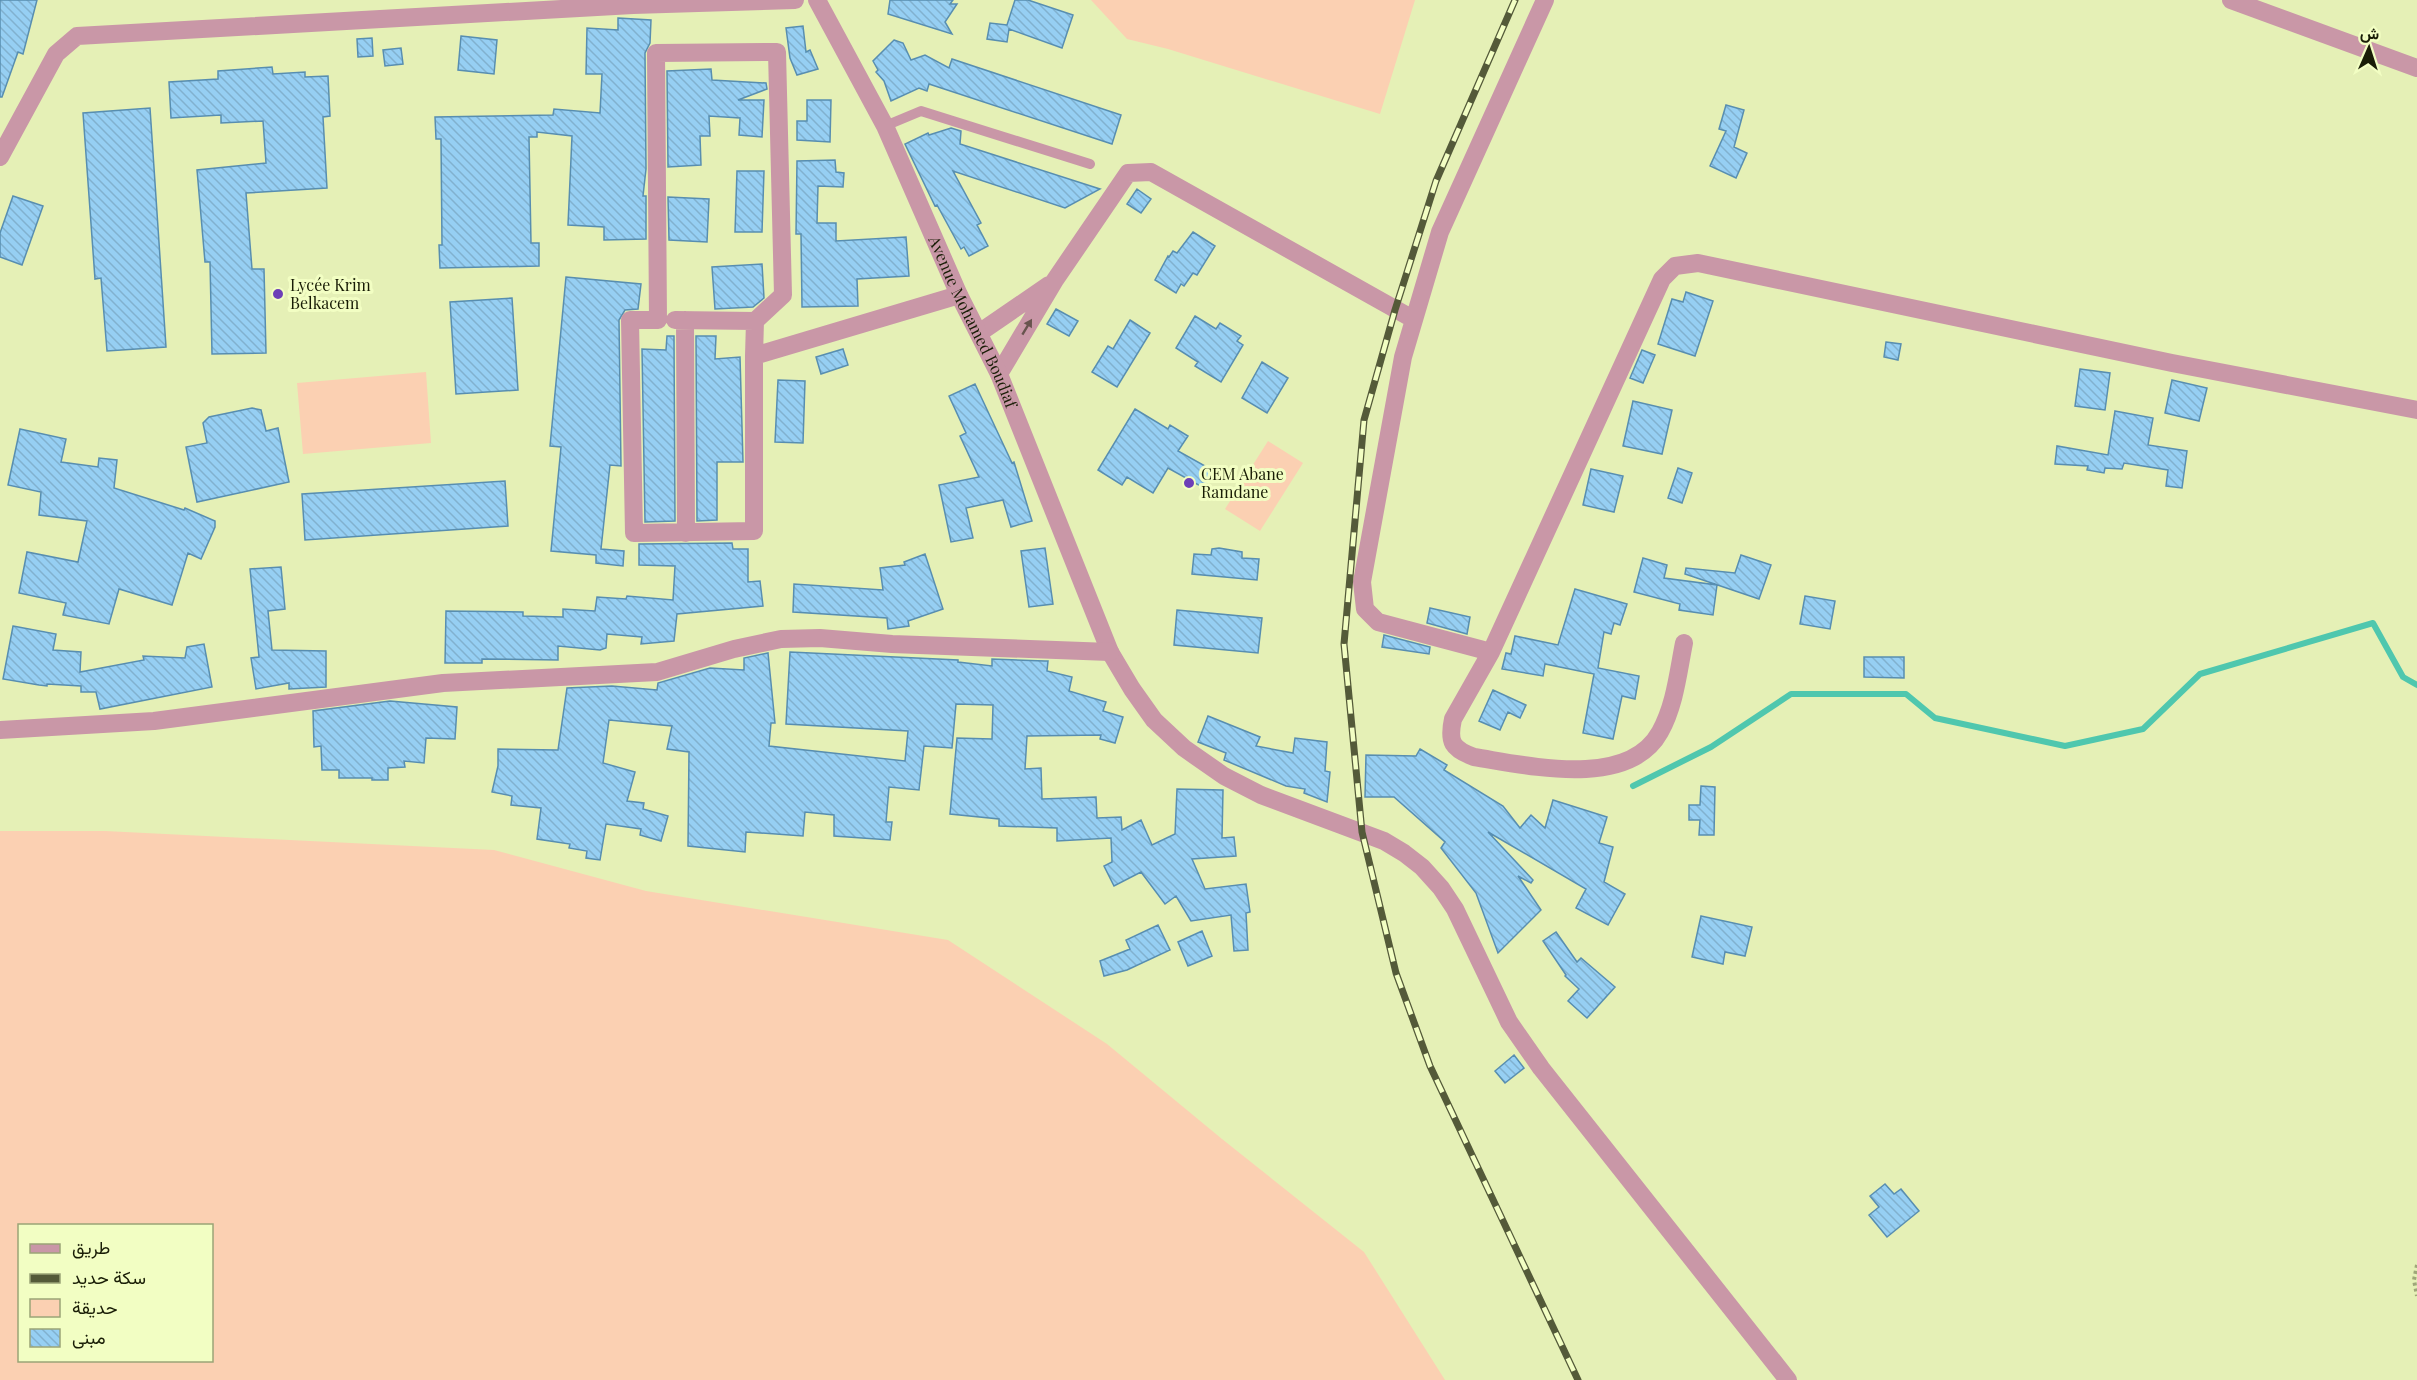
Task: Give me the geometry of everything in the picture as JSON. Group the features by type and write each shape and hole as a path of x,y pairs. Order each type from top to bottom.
{"street":[{"path":"0,157 57,54 77,36 633,5 795,0"},
{"name":"Avenue Mohamed Boudiaf","path":"817,0 885,126 959,295 999,374 1110,652 1154,720 1184,748 1216,770 1261,795 1384,841 1404,852 1422,867 1441,888 1455,909 1509,1023 1541,1068 1788,1380"},
{"path":"1491,652 1378,622 1371,618 1363,602 1362,582 1402,357 1440,232 1545,0"},
{"path":"2231,0 2417,68"},
{"path":"658,320 656,53 777,52 783,295 755,321 630,320 634,533 754,531 755,321"},
{"path":"999,374 1055,280 1128,172 1151,172 1413,319"},
{"path":"1684,643 1674,695 1659,734 1634,758 1591,769 1540,767 1474,757 1460,752 1452,743 1450,732 1453,719 1491,652 1662,279 1675,266 1698,262 2172,363 2417,410"},
{"path":"979,333 1055,280"},
{"path":"754,356 959,295"},
{"path":"685,320 686,533"},
{"path":"0,730 154,721 443,683 657,672 734,649 781,639 820,638 892,644 1110,652"}],"lane":[{"path":"885,126 921,111 1090,164"}],"path":[{"path":"2417,1265 2414,1280 2417,1296"}],"green space":[{"path":"1091,0 1415,0 1380,114 1168,49 1127,39"},
{"path":"426,372 431,443 303,454 297,383"},
{"path":"1268,441 1303,463 1260,531 1225,509"},
{"path":"0,831 105,831 494,850 646,891 948,940 1107,1044 1364,1252 1445,1380 0,1380"}],"building":[{"path":"0,0 37,0 23,54 18,52 2,97 0,97"},
{"path":"890,0 953,0 950,4 957,4 945,22 952,34 888,14"},
{"path":"1015,0 1028,0 1073,15 1062,48 1009,29 1007,42 987,39 990,23 1007,25"},
{"path":"618,18 651,20 650,43 645,53 646,169 643,196 646,196 646,239 604,240 604,227 568,225 572,136 537,132 537,137 529,137 531,243 539,243 539,266 440,268 439,245 442,245 441,139 436,139 435,117 553,115 554,109 600,113 602,74 586,74 587,28 618,30"},
{"path":"803,26 806,52 810,50 818,69 797,75 790,58 786,28"},
{"path":"461,36 497,40 494,74 458,70"},
{"path":"372,38 373,56 358,57 357,39"},
{"path":"894,40 903,43 911,60 925,55 949,68 952,59 1121,115 1112,144 929,84 927,91 919,88 891,101 884,81 876,72 878,70 873,61"},
{"path":"401,48 403,64 385,66 383,50"},
{"path":"272,67 273,74 305,72 305,77 328,76 330,116 323,117 327,188 246,193 252,269 264,269 266,353 212,354 210,262 205,262 197,170 266,163 263,121 221,123 221,115 171,118 169,82 218,79 218,71"},
{"path":"711,69 712,80 766,83 767,89 738,100 764,100 762,137 739,135 740,118 709,116 710,136 700,136 701,165 668,167 667,71"},
{"path":"807,100 831,100 830,142 797,140 797,121 807,121"},
{"path":"1726,105 1744,110 1734,147 1747,153 1736,178 1710,166 1726,131 1719,129"},
{"path":"150,108 166,347 107,351 101,278 95,279 83,113"},
{"path":"951,128 961,131 960,144 1100,189 1065,208 953,171 981,223 977,225 988,246 969,256 964,247 961,249 937,205 935,206 905,144 928,133 929,135"},
{"path":"835,160 836,172 844,173 843,187 818,186 817,223 836,223 836,241 906,237 909,276 857,279 858,306 802,307 801,234 796,234 797,161"},
{"path":"737,171 764,171 762,232 735,232"},
{"path":"1137,189 1151,199 1141,213 1127,204"},
{"path":"13,196 43,206 22,265 0,257 0,233"},
{"path":"668,197 709,199 707,242 669,240"},
{"path":"1193,232 1215,246 1197,275 1193,273 1184,286 1181,284 1176,293 1155,280 1168,256 1173,251 1177,253"},
{"path":"762,264 764,298 753,307 715,309 712,267"},
{"path":"566,277 641,284 638,309 625,310 619,320 621,466 610,465 601,549 624,551 623,566 596,563 596,555 551,551 561,447 550,446"},
{"path":"1686,292 1713,301 1695,356 1658,344 1672,299 1683,302"},
{"path":"512,298 518,390 456,394 450,302"},
{"path":"1056,309 1078,321 1069,336 1047,324"},
{"path":"1195,316 1216,329 1220,323 1241,336 1237,341 1243,345 1221,382 1195,366 1198,362 1176,348"},
{"path":"1130,320 1150,333 1117,387 1092,372 1108,346 1113,349"},
{"path":"667,336 674,336 675,521 645,522 642,349 666,350"},
{"path":"696,336 716,336 715,359 740,357 743,462 717,462 717,520 697,521"},
{"path":"1886,342 1901,344 1898,360 1884,357"},
{"path":"843,349 848,365 821,374 816,357"},
{"path":"1642,350 1655,355 1643,383 1630,378"},
{"path":"1262,362 1288,378 1267,413 1242,398"},
{"path":"2080,369 2110,373 2105,410 2075,406"},
{"path":"778,380 805,381 803,443 775,442"},
{"path":"2172,380 2207,388 2199,421 2165,413"},
{"path":"975,384 1012,463 1014,462 1032,521 1011,527 1003,500 966,508 973,538 951,542 939,485 979,477 960,436 966,433 949,396"},
{"path":"1633,401 1672,410 1662,454 1623,446"},
{"path":"252,408 261,410 266,431 278,428 289,482 197,502 186,447 207,443 203,423 209,417"},
{"path":"1135,409 1168,429 1170,425 1188,436 1178,451 1214,471 1204,488 1168,468 1153,493 1127,477 1122,485 1098,470"},
{"path":"2115,411 2153,418 2148,445 2187,451 2182,488 2166,486 2168,470 2124,463 2122,469 2105,468 2104,473 2087,470 2088,466 2055,464 2057,446 2108,455"},
{"path":"20,429 66,439 61,462 98,467 99,458 117,460 114,488 184,510 185,508 215,521 215,527 201,559 188,553 172,605 119,589 109,624 63,615 66,603 19,593 27,552 78,562 87,521 39,515 41,492 8,485"},
{"path":"1678,468 1692,473 1682,503 1668,498"},
{"path":"1591,469 1623,476 1614,512 1583,505"},
{"path":"505,481 508,526 305,540 302,494"},
{"path":"732,543 733,549 748,549 748,582 760,581 763,606 677,614 674,641 641,644 642,637 607,634 606,648 600,650 558,646 558,660 482,659 482,663 445,663 446,611 523,612 523,616 563,617 563,609 595,611 597,597 626,599 627,596 673,600 675,566 639,565 639,544"},
{"path":"1045,548 1053,604 1029,607 1021,551"},
{"path":"1212,549 1242,552 1242,558 1259,559 1257,580 1192,574 1194,554 1211,555"},
{"path":"925,554 943,609 908,621 909,626 888,629 887,618 793,612 794,584 883,590 880,568 905,565 904,562"},
{"path":"1741,555 1771,565 1759,599 1685,574 1686,568 1735,573"},
{"path":"1643,558 1667,565 1664,578 1717,585 1713,615 1679,610 1680,604 1634,592"},
{"path":"281,567 285,609 268,611 272,650 326,651 326,687 289,689 289,683 256,689 251,658 259,657 250,569"},
{"path":"1575,589 1627,604 1620,625 1614,623 1611,634 1604,632 1598,668 1639,676 1635,699 1622,696 1613,739 1583,733 1594,674 1545,664 1543,676 1502,669 1506,653 1511,654 1515,636 1558,645"},
{"path":"1805,596 1835,601 1830,629 1800,624"},
{"path":"1430,608 1470,617 1467,634 1427,623"},
{"path":"1177,610 1262,618 1258,653 1174,645"},
{"path":"13,626 56,634 53,650 81,652 80,672 144,660 143,656 185,658 187,647 204,644 212,687 100,709 96,692 81,692 81,686 47,684 47,686 3,679"},
{"path":"1384,635 1430,647 1429,654 1382,647"},
{"path":"790,652 958,660 958,662 992,666 992,659 1048,661 1047,671 1072,677 1069,691 1106,702 1103,711 1123,717 1115,743 1100,739 1101,735 1027,736 1025,769 1041,768 1042,799 1096,797 1097,818 1121,817 1122,830 1141,820 1152,845 1175,834 1177,789 1223,790 1222,838 1234,837 1236,856 1192,859 1205,889 1246,884 1250,912 1246,913 1248,950 1234,951 1231,915 1191,921 1176,896 1165,904 1141,872 1114,886 1104,866 1112,862 1111,838 1057,841 1057,828 999,826 999,819 950,814 957,738 992,739 993,705 956,704 952,748 924,746 919,790 889,787 886,822 892,822 890,840 834,836 834,815 805,812 803,836 746,832 745,852 688,846 689,752 667,749 672,726 609,720 603,763 635,772 627,801 644,803 643,809 668,816 661,841 640,835 641,829 606,824 600,860 586,858 587,851 569,848 570,844 537,839 541,808 511,805 512,796 492,792 498,766 498,749 558,750 567,688 612,686 657,690 658,683 710,668 744,670 744,658 768,653 775,723 771,723 769,746 905,761 908,731 786,724"},
{"path":"1864,657 1904,657 1904,678 1864,677"},
{"path":"1493,690 1526,705 1520,718 1508,712 1500,730 1479,721"},
{"path":"390,701 457,707 455,739 426,738 424,763 404,761 405,767 388,768 388,780 339,778 339,770 322,770 321,746 314,747 313,711"},
{"path":"1208,716 1260,737 1256,746 1293,753 1295,738 1327,742 1325,771 1330,772 1327,802 1304,793 1305,789 1286,786 1224,760 1226,753 1198,742"},
{"path":"1420,749 1447,765 1444,770 1503,806 1520,828 1531,815 1545,828 1553,800 1607,817 1599,843 1613,847 1604,882 1625,894 1608,925 1576,908 1586,889 1488,832 1533,880 1531,883 1518,876 1541,910 1498,953 1476,893 1441,848 1445,842 1394,797 1365,797 1366,755 1416,756"},
{"path":"1701,786 1715,787 1714,835 1699,835 1700,820 1689,820 1689,805 1700,805"},
{"path":"1701,916 1752,927 1745,956 1725,952 1723,964 1692,957"},
{"path":"1158,925 1170,950 1127,970 1104,976 1100,961 1130,949 1126,940"},
{"path":"1202,931 1212,956 1188,966 1178,942"},
{"path":"1556,932 1577,962 1581,958 1615,987 1587,1018 1568,1001 1579,989 1565,976 1543,941"},
{"path":"1514,1055 1524,1068 1505,1083 1495,1071"},
{"path":"1885,1184 1894,1194 1901,1189 1919,1211 1887,1237 1869,1215 1879,1207 1870,1196"}],"waterway":[{"path":"1633,786 1711,747 1791,694 1906,694 1935,718 2065,746 2143,729 2200,674 2373,623 2403,677 2417,685"}],"railway":[{"path":"1515,0 1436,181 1395,310 1364,420 1344,644 1362,832 1396,973 1430,1066 1578,1380"}],"place":[{"name":"Lycée Krim Belkacem","path":"278,294"},
{"name":"CEM Abane Ramdane","path":"1189,483"}]}
